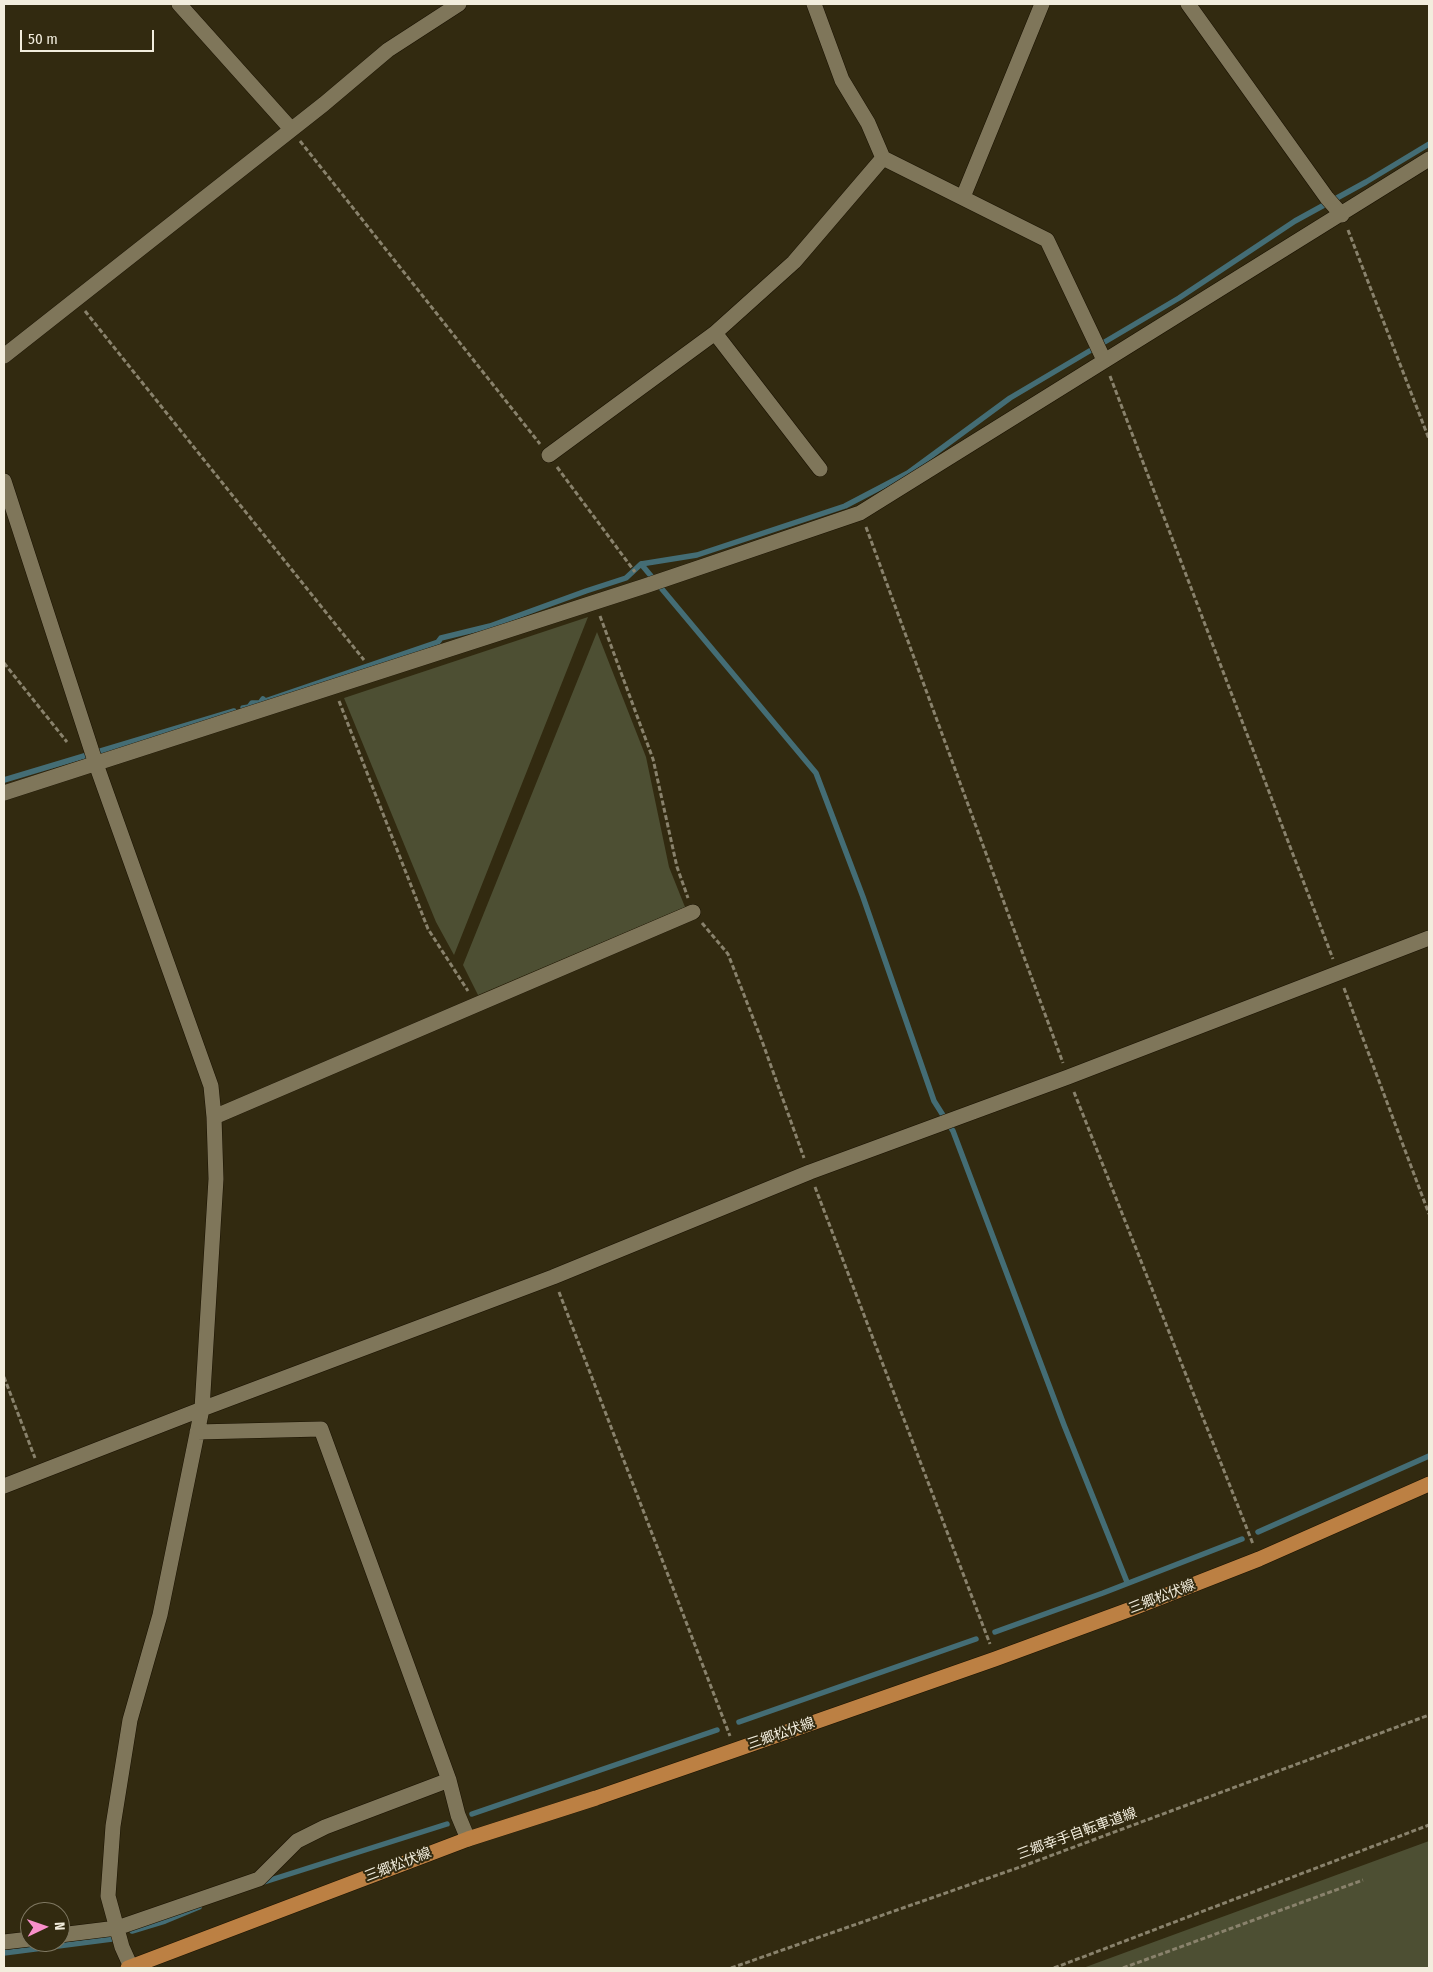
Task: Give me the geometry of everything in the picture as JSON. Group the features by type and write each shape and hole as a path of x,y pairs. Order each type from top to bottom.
{"main road":[{"name":"三郷松伏線","path":"129,1968 468,1839 596,1798 735,1750 1131,1609 1259,1558 1429,1484"}],"street":[{"path":"179,4 291,129"},
{"path":"4,356 324,104 388,50 459,4"},
{"path":"814,4 842,80 868,123 883,158 1047,240 1104,360"},
{"path":"962,197 1042,4"},
{"path":"1188,4 1327,198 1342,215"},
{"path":"549,456 714,333 794,262 883,158"},
{"path":"4,793 645,586 860,512 1342,215 1429,159"},
{"path":"714,333 820,468"},
{"path":"4,481 96,764 211,1086 214,1117 216,1179 202,1409 160,1615 130,1720 113,1826 108,1896 129,1968"},
{"path":"214,1117 693,912"},
{"path":"4,1486 202,1409 553,1277 810,1172 1068,1077 1429,938"},
{"path":"197,1432 321,1429 449,1780 458,1815 468,1839"},
{"path":"70,1934 117,1928 259,1879 297,1841 325,1827 449,1780"},
{"path":"4,1942 20,1940"}],"path":[{"path":"291,129 549,456 645,586"},
{"path":"1342,215 1429,439"},
{"path":"76,299 374,673"},
{"path":"1104,360 1429,1214"},
{"path":"860,512 1068,1077 1237,1508 1259,1558"},
{"path":"594,601 653,759 677,867 693,912 728,954 995,1659"},
{"path":"4,663 67,742"},
{"path":"333,687 428,928 477,1006"},
{"path":"553,1277 735,1750"},
{"path":"4,1377 41,1472"},
{"name":"三郷幸手自転車道線","path":"731,1968 1023,1866 1429,1715"},
{"path":"1054,1968 1429,1825"},
{"path":"1123,1968 1363,1880"}],"green space":[{"path":"588,617 454,955 436,922 344,698"},
{"path":"597,632 646,757 669,867 685,907 478,995 463,965"},
{"path":"1429,1841 1429,1968 1083,1968"}],"waterway":[{"path":"243,708 249,707 252,703 260,703 263,699 265,701 438,642 441,638 490,626 626,578 641,564 697,555 845,506 908,473 1010,398 1179,298 1295,221 1366,182 1429,144"},
{"path":"641,564 816,773 863,897 934,1101 953,1131 1064,1425 1127,1582"},
{"path":"4,780 234,711"},
{"path":"1258,1532 1429,1456"},
{"path":"995,1632 1103,1593 1242,1539"},
{"path":"739,1722 976,1639"},
{"path":"472,1814 717,1730"},
{"path":"261,1883 447,1824"},
{"path":"132,1931 165,1921 199,1907"},
{"path":"4,1953 112,1939"}]}
